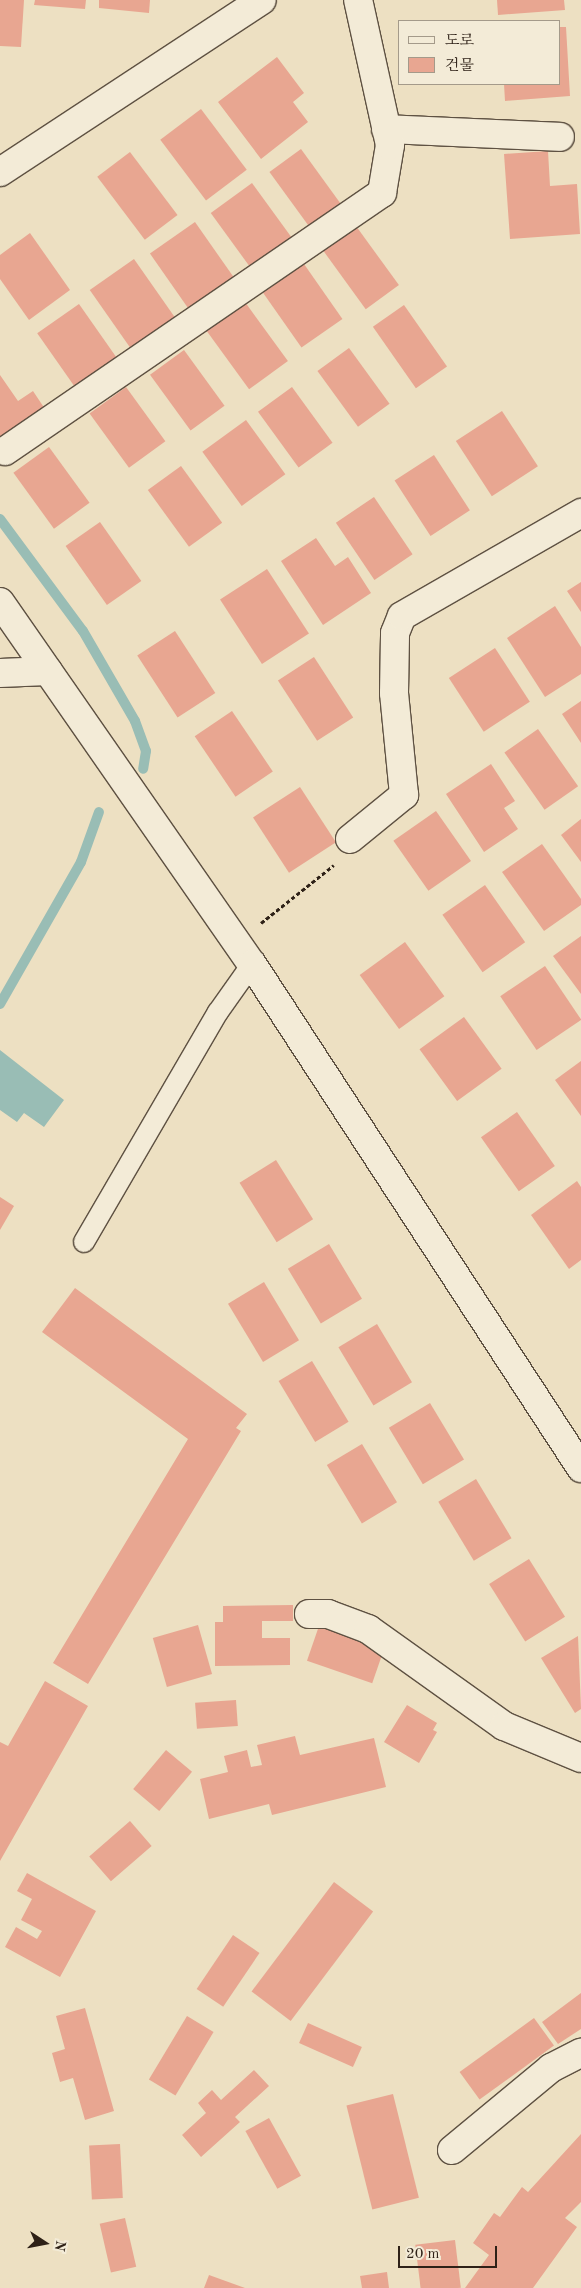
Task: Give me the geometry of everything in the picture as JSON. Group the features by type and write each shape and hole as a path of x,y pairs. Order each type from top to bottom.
{"street":[{"path":"0,172 262,0"},
{"path":"5,452 382,193 390,144 358,0"},
{"path":"386,130 560,137"},
{"path":"350,839 404,795 394,693 395,633 402,616 581,513"},
{"path":"0,602 245,953 581,1468"},
{"path":"0,673 48,671"},
{"path":"309,1614 328,1614 368,1629 504,1726 581,1758"},
{"path":"452,2150 551,2068 581,2053"}],"lane":[{"path":"84,1242 218,1012 245,953"}],"path":[{"path":"245,953 332,868 350,839"}],"water":[{"path":"0,1050 64,1100 44,1127 24,1113 17,1122 0,1110"}],"building":[{"path":"0,0 24,0 21,47 0,46"},
{"path":"35,0 86,0 85,9 34,5"},
{"path":"99,0 150,0 149,13 99,8"},
{"path":"497,0 564,0 565,10 498,15"},
{"path":"561,27 566,27 570,96 505,101 504,85 561,85"},
{"path":"277,57 304,93 293,102 308,122 261,159 218,102"},
{"path":"201,109 247,170 206,200 160,140"},
{"path":"301,149 342,206 311,229 269,172"},
{"path":"548,151 550,186 577,184 580,234 510,239 504,154"},
{"path":"130,152 178,215 145,240 97,177"},
{"path":"252,183 293,239 251,269 211,213"},
{"path":"195,222 235,279 190,311 150,254"},
{"path":"356,226 399,285 366,309 323,250"},
{"path":"30,233 70,290 29,320 0,279 0,255"},
{"path":"134,259 176,319 132,350 90,290"},
{"path":"304,264 342,319 301,348 263,293"},
{"path":"245,302 288,361 249,389 206,330"},
{"path":"79,304 119,361 77,391 37,333"},
{"path":"404,305 447,366 416,388 373,327"},
{"path":"349,348 390,404 358,427 317,371"},
{"path":"184,350 225,406 191,431 150,375"},
{"path":"0,375 18,401 33,391 47,412 0,445"},
{"path":"126,387 165,441 129,468 90,413"},
{"path":"292,387 333,443 299,468 258,412"},
{"path":"502,411 538,466 492,496 456,441"},
{"path":"246,420 285,474 242,506 202,452"},
{"path":"49,447 90,503 54,529 13,473"},
{"path":"434,455 470,510 431,536 395,481"},
{"path":"181,466 222,523 189,547 148,490"},
{"path":"374,497 413,554 374,580 336,523"},
{"path":"100,522 141,581 107,605 66,546"},
{"path":"316,538 335,566 348,557 371,593 323,625 281,561"},
{"path":"267,569 309,634 262,664 220,599"},
{"path":"581,582 581,612 567,591"},
{"path":"555,606 581,647 581,674 545,697 507,638"},
{"path":"175,631 215,693 178,718 137,656"},
{"path":"495,648 530,702 484,732 449,678"},
{"path":"314,657 353,717 317,741 278,680"},
{"path":"581,701 581,743 562,714"},
{"path":"232,711 273,772 236,797 195,736"},
{"path":"538,729 578,786 545,810 504,753"},
{"path":"491,764 515,801 504,808 518,829 484,852 446,794"},
{"path":"300,787 336,842 289,873 253,817"},
{"path":"436,811 471,861 428,891 393,841"},
{"path":"581,819 581,862 561,835"},
{"path":"542,844 581,899 581,905 544,931 502,872"},
{"path":"485,885 525,942 483,972 442,915"},
{"path":"581,936 581,994 553,956"},
{"path":"405,942 444,996 399,1029 360,975"},
{"path":"545,966 581,1020 537,1050 500,996"},
{"path":"464,1017 502,1069 457,1101 420,1049"},
{"path":"581,1061 581,1116 555,1080"},
{"path":"517,1112 555,1166 519,1191 481,1137"},
{"path":"276,1160 313,1219 277,1242 240,1183"},
{"path":"577,1181 581,1187 581,1260 569,1269 531,1215"},
{"path":"0,1197 14,1206 0,1230"},
{"path":"329,1244 362,1299 321,1324 288,1269"},
{"path":"264,1282 299,1340 263,1362 228,1304"},
{"path":"75,1288 247,1414 236,1428 241,1431 88,1684 53,1663 188,1439 42,1332"},
{"path":"377,1324 412,1382 373,1405 338,1347"},
{"path":"312,1361 349,1422 315,1442 279,1381"},
{"path":"430,1403 464,1460 423,1484 389,1428"},
{"path":"362,1444 397,1502 362,1523 327,1465"},
{"path":"476,1479 512,1538 474,1561 438,1502"},
{"path":"529,1559 565,1617 525,1642 489,1584"},
{"path":"293,1605 293,1621 262,1621 262,1638 290,1638 290,1665 215,1666 215,1622 223,1622 223,1606"},
{"path":"320,1623 385,1645 372,1683 307,1661"},
{"path":"198,1625 212,1674 167,1687 153,1638"},
{"path":"578,1636 581,1709 575,1713 541,1658"},
{"path":"45,1681 88,1706 0,1861 0,1742 8,1746"},
{"path":"236,1700 238,1726 197,1729 195,1703"},
{"path":"407,1705 437,1723 433,1730 437,1732 419,1763 384,1742"},
{"path":"295,1736 300,1755 374,1738 386,1787 272,1815 269,1804 209,1819 200,1779 228,1772 224,1756 247,1750 251,1767 262,1765 257,1745"},
{"path":"166,1750 192,1772 159,1811 133,1789"},
{"path":"130,1821 152,1846 111,1881 89,1856"},
{"path":"27,1873 96,1911 60,1977 5,1947 16,1927 37,1939 42,1931 21,1920 32,1899 17,1891"},
{"path":"334,1882 373,1911 291,2021 252,1991"},
{"path":"233,1935 260,1953 223,2007 197,1989"},
{"path":"581,1993 581,2029 558,2044 542,2022"},
{"path":"85,2008 114,2111 85,2120 73,2078 60,2082 52,2053 65,2049 56,2016"},
{"path":"187,2016 214,2032 175,2095 149,2079"},
{"path":"534,2018 554,2046 480,2100 460,2072"},
{"path":"308,2023 362,2047 353,2067 299,2043"},
{"path":"254,2070 269,2086 235,2117 240,2122 201,2157 182,2135 206,2113 198,2103 212,2090 221,2100"},
{"path":"393,2094 419,2198 372,2209 346,2106"},
{"path":"269,2118 301,2176 277,2189 245,2131"},
{"path":"581,2134 581,2202 565,2218 577,2227 533,2288 465,2288 489,2255 473,2243 494,2213 500,2217 522,2187 528,2192"},
{"path":"120,2144 123,2198 92,2200 89,2146"},
{"path":"125,2218 136,2267 111,2273 100,2224"},
{"path":"455,2240 461,2288 421,2288 415,2245"},
{"path":"387,2272 389,2288 362,2288 360,2276"},
{"path":"209,2275 245,2288 204,2288"}],"waterway":[{"path":"0,519 83,631 135,721 146,751 143,769"},
{"path":"0,1004 81,862 99,812"}]}
